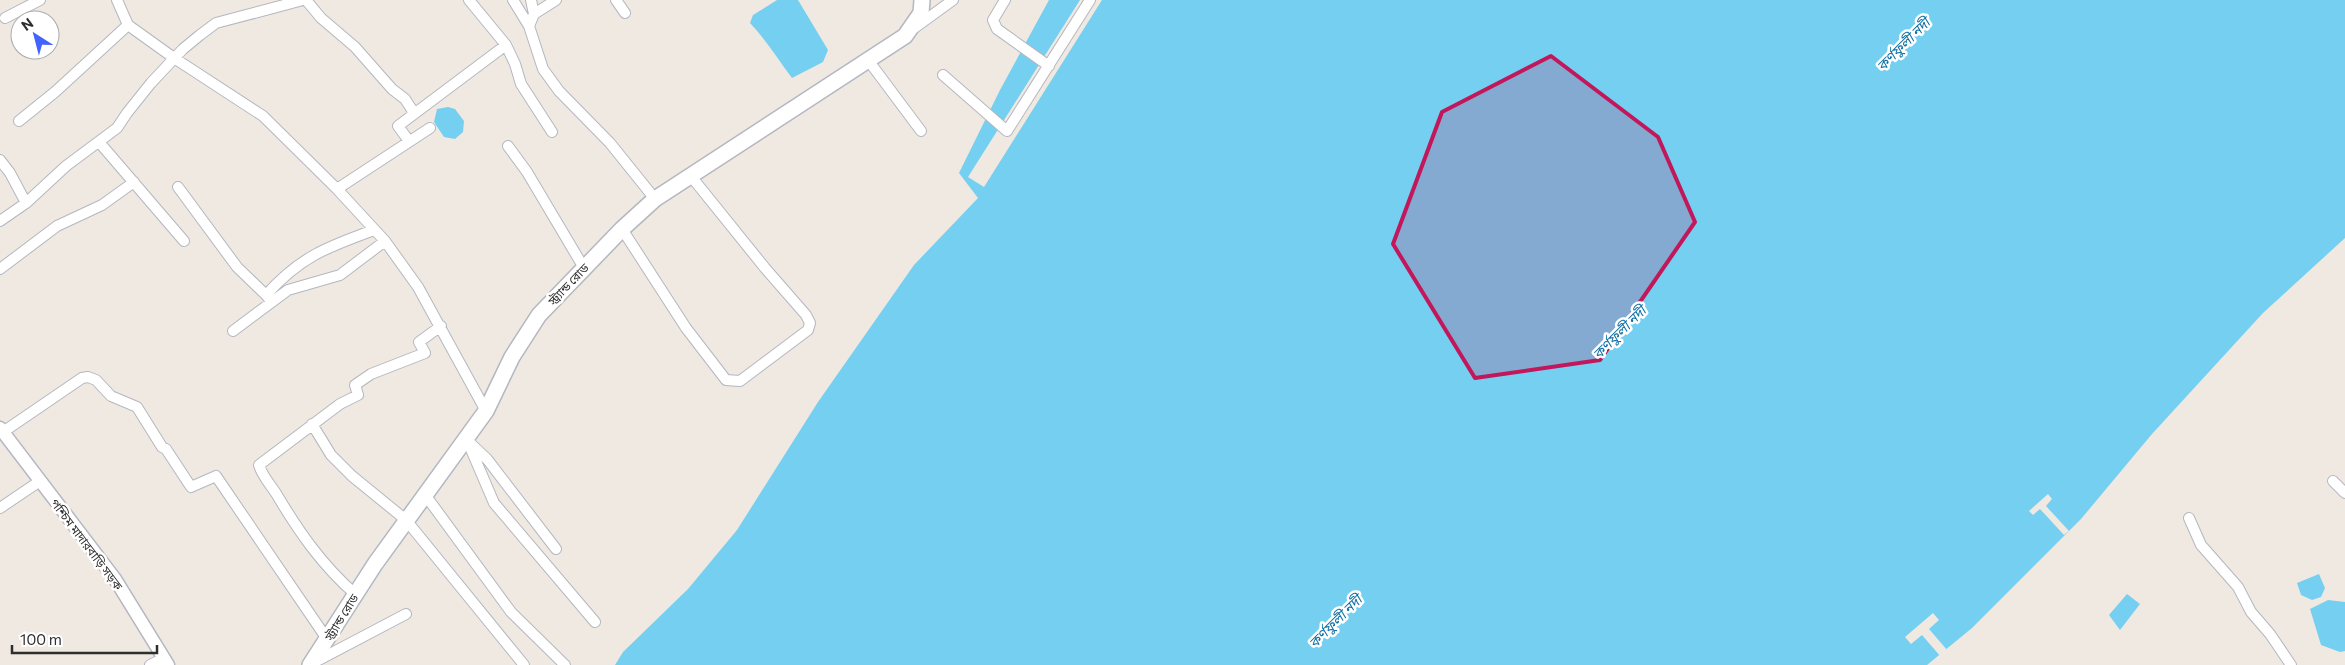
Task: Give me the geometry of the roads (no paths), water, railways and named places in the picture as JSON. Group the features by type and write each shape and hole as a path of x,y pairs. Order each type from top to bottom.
{"main road":[{"name":"স্ট্র্যান্ড রোড","path":"311,665 326,639 406,520 426,496 486,411 512,357 539,315 622,229 656,199 905,36 921,13 922,0"}],"street":[{"path":"5,18 40,0"},
{"path":"117,0 128,25 174,58 263,116 337,189 385,241 418,287 486,411"},
{"path":"0,221 26,203 66,166 117,128 127,113 174,58 216,23 304,0 321,18 355,47 392,89 405,99 414,113"},
{"path":"469,0 506,45 516,64 521,84 552,132"},
{"path":"513,0 529,26 543,69 559,91 610,143 656,199"},
{"path":"529,26 534,14 531,0"},
{"path":"534,14 556,0"},
{"path":"616,0 625,13"},
{"path":"905,36 953,0"},
{"path":"1005,0 993,20 997,29 1050,66"},
{"path":"943,76 1007,131 1050,66 1090,0"},
{"path":"19,121 55,92 128,25"},
{"path":"408,141 397,127 506,45"},
{"path":"868,60 921,131"},
{"path":"337,189 430,128"},
{"path":"99,142 184,241"},
{"path":"508,146 527,172 584,268"},
{"path":"0,160 26,203"},
{"path":"622,229 686,328 726,380 740,381 808,330 810,323 806,315 765,268 690,175"},
{"path":"0,269 57,226 102,205 134,182"},
{"path":"178,187 237,267 269,299"},
{"path":"232,331 269,299 290,269 306,259 374,230"},
{"path":"269,299 288,290 340,275 385,241"},
{"path":"356,594 336,577 310,547 259,468 261,462 312,424 340,404 358,395 354,386 363,380 426,353 419,342 440,326"},
{"path":"1,430 82,378 96,380 111,396 137,407 162,447 166,449 191,487 216,476 326,639"},
{"path":"312,424 331,455 352,476 406,520 524,665"},
{"name":"পশ্চিম মাদারবাড়ি সড়ক","path":"1,430 115,579 166,662"},
{"path":"467,440 487,459 556,549"},
{"path":"467,440 494,504 595,622"},
{"path":"0,508 40,481"},
{"path":"2333,481 2345,493"},
{"path":"426,496 511,612 565,665"},
{"path":"2189,518 2201,544 2238,587 2251,612 2270,634 2291,665"},
{"path":"311,665 406,614"},
{"path":"150,665 166,662"}],"water":[{"path":"777,0 798,0 828,50 823,62 792,78 750,23 753,15"},
{"name":"কর্ণফুলী নদী","path":"1049,0 2345,0 2345,238 2263,313 2152,434 2081,519 1972,628 1927,665 615,665 623,652 688,589 737,530 818,402 914,265 978,198 959,173 1000,90"},
{"path":"448,107 455,109 464,121 463,132 455,139 444,137 434,122 437,109"},
{"path":"2319,574 2325,588 2321,597 2312,600 2301,595 2297,583"},
{"path":"2127,594 2140,604 2120,630 2109,615"},
{"path":"2328,600 2345,602 2345,651 2340,652 2321,645 2310,609"}]}
